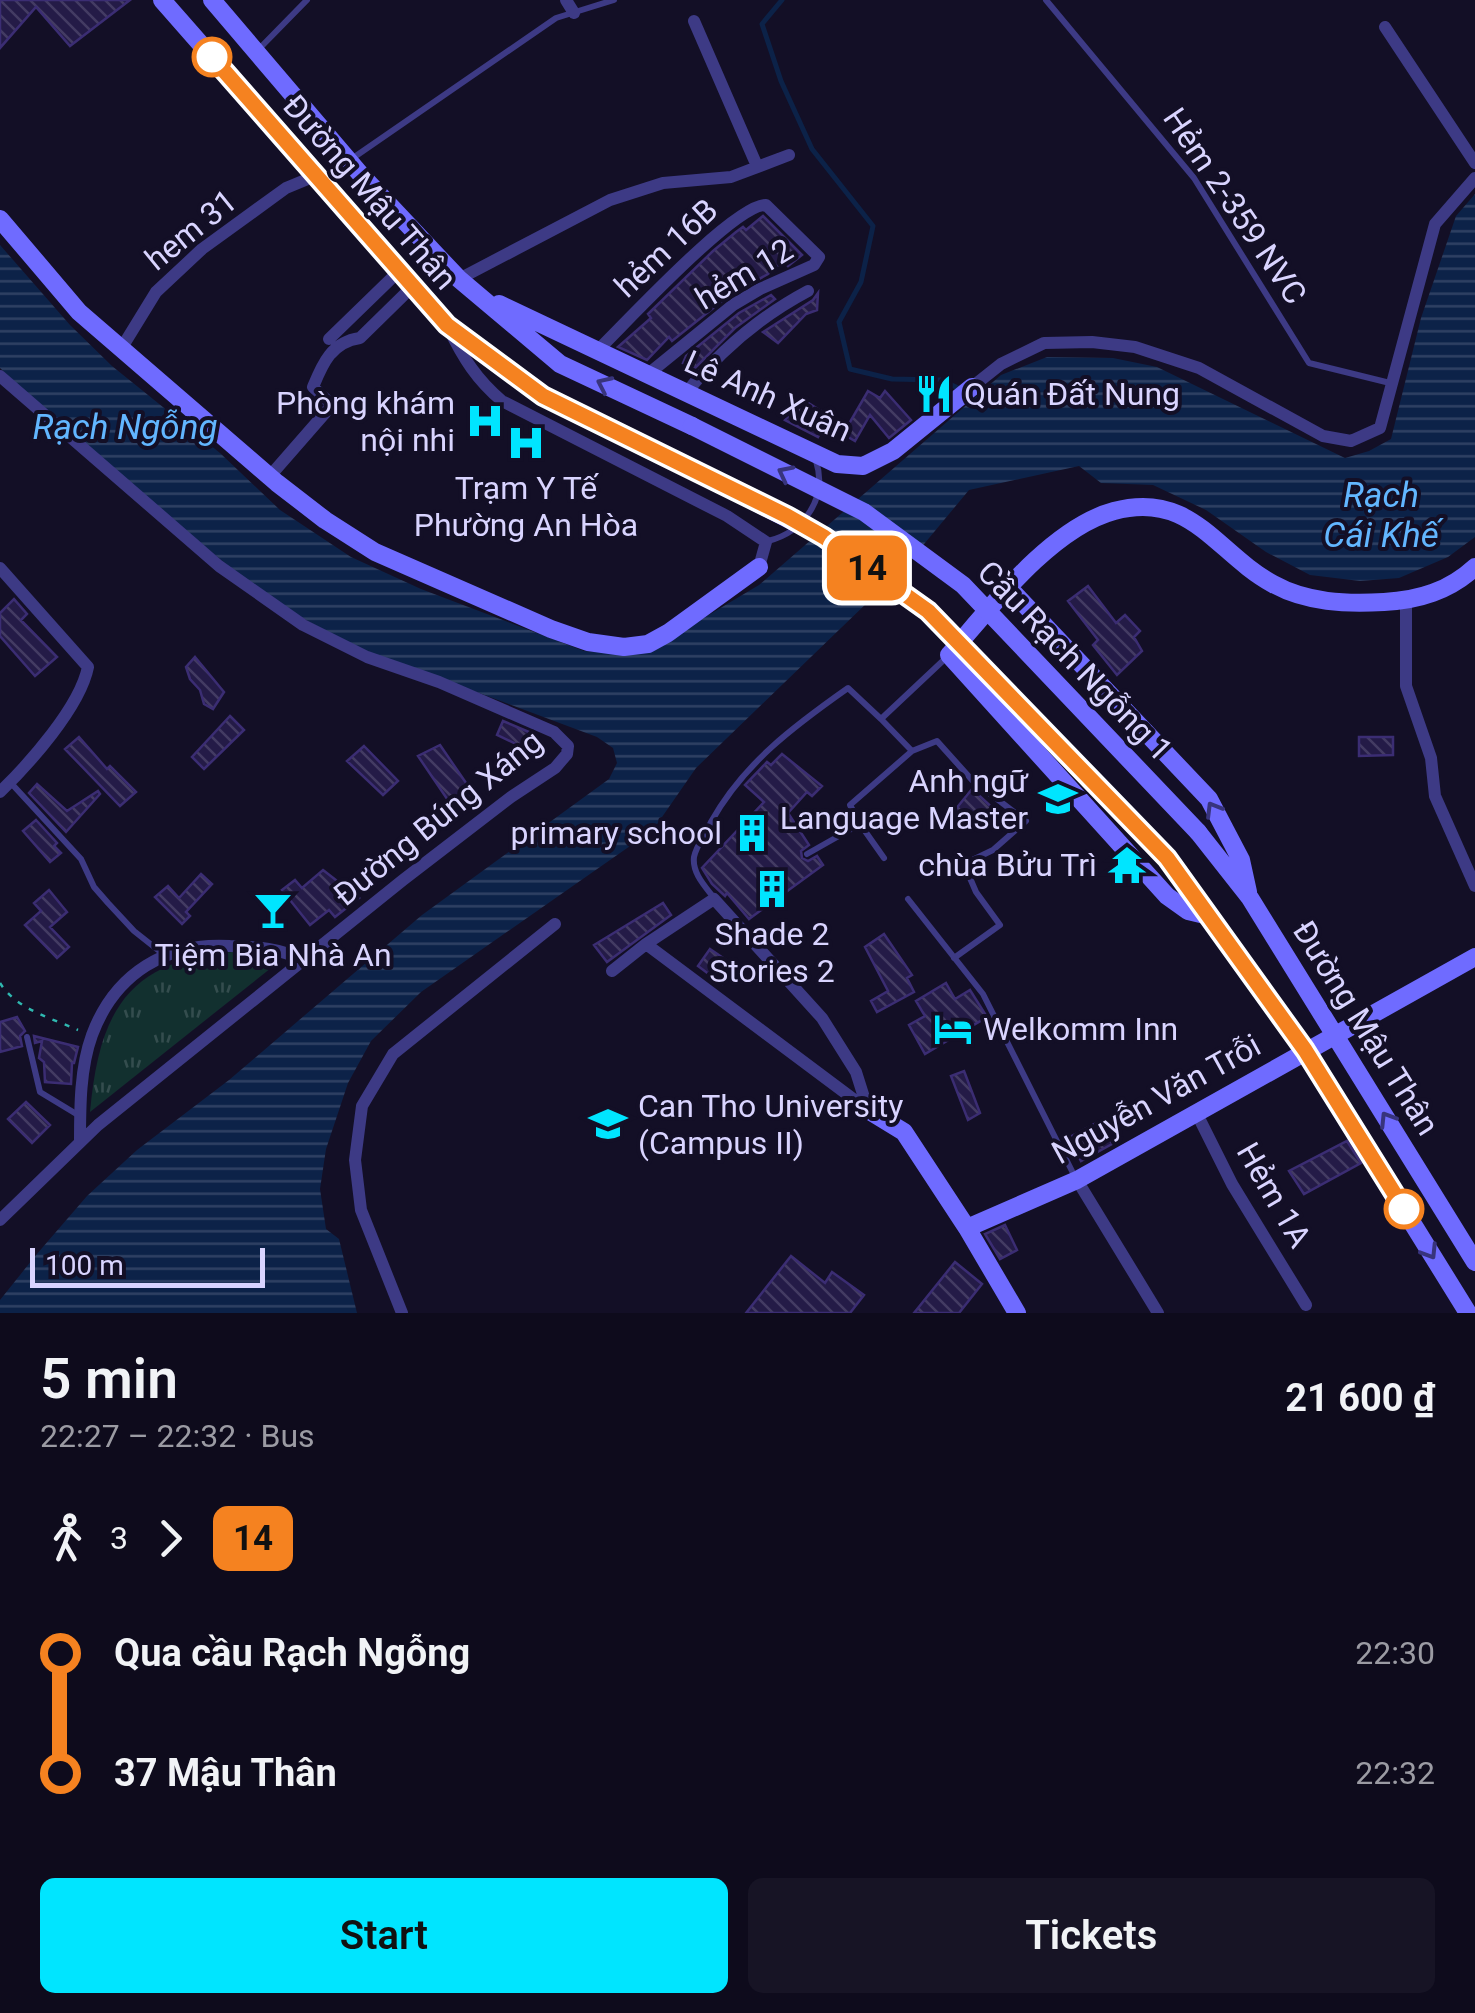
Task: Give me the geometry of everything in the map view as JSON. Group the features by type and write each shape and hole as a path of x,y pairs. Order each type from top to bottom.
{"main road":[{"name":"Đường Mậu Thân","path":"162,0 447,325 543,396 824,537 928,611 1167,858 1305,1050 1468,1313"},
{"name":"Đường Mậu Thân","path":"212,0 349,160 459,279 560,364 692,426"},
{"path":"0,219 79,312 270,476 325,520 376,552 552,629 588,642 624,647 648,644 759,567"},
{"name":"Lê Anh Xuân","path":"476,293 836,464 863,466 893,451 966,392"},
{"name":"Cầu Rạch Ngỗng 1","path":"692,426 864,512 963,585 1198,832"},
{"path":"1209,916 1188,911 1168,896 949,655 1008,587 1062,539 1116,510 1159,507 1175,511 1272,584 1306,598 1356,604 1406,601 1435,593 1475,567"},
{"path":"1008,587 1209,800 1240,860 1250,898"},
{"name":"Đường Mậu Thân","path":"1198,832 1250,898 1475,1262"},
{"name":"Nguyễn Văn Trỗi","path":"967,1228 1077,1180 1475,957"},
{"path":"868,1110 904,1132 1017,1313"}],"street":[{"path":"694,21 757,166"},
{"path":"1386,26 1475,162"},
{"path":"459,279 610,200 663,183 732,176 788,155"},
{"name":"hem 31","path":"121,349 156,292 202,249 286,188 316,176"},
{"name":"Lê Anh Xuân","path":"966,392 1001,364 1044,344 1092,342 1135,347 1200,368 1322,436 1351,441 1380,428 1435,224 1475,178"},
{"name":"hẻm 16B","path":"597,351 730,222 758,204 766,204 819,257"},
{"name":"hẻm 12","path":"647,375 734,305 814,265 819,257"},
{"path":"329,339 398,272"},
{"path":"270,476 336,409 314,387 322,362 350,339 360,338 412,287"},
{"path":"686,394 710,365 770,314 808,291"},
{"path":"447,325 482,385 502,401 726,516 766,542 759,567"},
{"name":"Đường Búng Xáng","path":"0,376 219,566 303,625 367,657 438,682 554,732 568,746 567,754 555,768 510,797 80,1142 0,1220"},
{"path":"0,568 88,667 68,710 5,787"},
{"path":"1406,601 1406,686 1431,758 1435,796 1475,886"},
{"path":"0,770 5,787"},
{"path":"612,972 714,899 822,1018 856,1072 868,1110"},
{"path":"402,1313 360,1210 355,1160 362,1106 393,1054 555,924"},
{"path":"80,1142 79,1116 91,1036 108,1005 126,984 163,954 200,944 290,952 304,962"},
{"path":"646,944 868,1110"},
{"name":"Hẻm 1A","path":"1196,1112 1232,1184 1306,1305"},
{"path":"1077,1180 1158,1313"}],"lane":[{"path":"256,52 306,0"},
{"path":"349,160 570,6 614,0"},
{"name":"Hẻm 2-359 NVC","path":"1046,0 1194,178 1309,363 1391,383"},
{"path":"766,542 796,530 811,509 822,486 812,453"},
{"path":"881,719 949,655"},
{"path":"714,899 695,871 694,854 725,797 783,734 848,688 912,751"},
{"path":"884,858 850,804 912,751 937,741 972,780 1026,821 993,850 964,864 976,892 1000,925 954,958"},
{"path":"5,787 80,859 108,904 163,954"},
{"path":"807,854 860,824"},
{"path":"908,899 982,994 1077,1180"},
{"path":"28,1037 40,1092 79,1116"}],"path":[{"path":"0,983 8,995 36,1012 91,1036"}],"green space":[{"path":"233,952 281,960 90,1112 101,1047 125,998 143,980 167,967 197,957"}],"water":[{"path":"1475,194 1475,537 1448,557 1399,578 1360,581 1310,575 1266,552 1206,510 1153,485 1101,483 1079,466 969,490 885,591 870,600 696,768 653,830 421,992 371,1041 348,1083 326,1149 320,1189 326,1229 339,1239 357,1313 0,1313 0,1300 36,1255 87,1196 137,1150 229,1080 422,915 609,779 617,763 613,748 597,737 353,646 290,611 232,569 74,437 0,368 0,245 112,366 220,453 280,510 351,557 421,589 584,651 621,654 655,647 759,585 1001,375 1047,357 1113,358 1157,367 1345,458 1369,451 1391,439 1421,318 1456,216"}],"building":[{"path":"0,0 130,0 70,46 36,7 0,48"},
{"path":"763,216 802,255 788,266 783,261 727,297 672,341 669,337 647,360 618,347 651,318 648,314 713,251"},
{"path":"818,293 817,310 806,314 778,343 763,332 813,300"},
{"path":"771,295 775,299 735,328 695,368 683,363 686,356 739,313"},
{"path":"868,391 880,398 885,391 911,420 889,438 870,415 855,441 843,434"},
{"path":"802,399 829,416 818,437 785,420"},
{"path":"1088,586 1116,623 1125,615 1140,631 1134,637 1142,651 1117,675 1093,645 1098,640 1068,601"},
{"path":"14,599 27,614 21,620 57,657 35,676 0,636 0,613"},
{"path":"195,657 224,692 213,709 204,704 200,690 190,679 186,667"},
{"path":"230,716 244,730 204,769 192,757"},
{"path":"503,721 536,735 529,750 497,735"},
{"path":"79,737 107,769 110,766 136,792 120,806 65,749"},
{"path":"1359,737 1393,737 1393,755 1359,756"},
{"path":"440,745 477,799 456,812 418,756"},
{"path":"364,746 398,781 383,795 347,761"},
{"path":"782,754 822,786 812,796 807,792 788,813 809,845 801,851 802,858 808,861 817,856 823,865 749,919 727,893 725,896 712,884 702,868 764,802 745,785 767,762 771,765"},
{"path":"37,784 67,811 98,791 100,794 66,832 29,793"},
{"path":"972,789 997,812 978,828 955,810"},
{"path":"36,820 61,853 50,862 23,831"},
{"path":"323,870 359,898 335,917 329,910 310,925 282,890 295,880 302,888"},
{"path":"201,874 212,884 186,912 190,916 182,924 155,897 168,886 179,898"},
{"path":"49,890 67,912 50,927 69,947 57,958 25,925 41,911 34,903"},
{"path":"663,903 671,915 607,962 594,945"},
{"path":"884,934 912,975 907,978 914,992 877,1012 871,1001 888,991 865,947"},
{"path":"710,949 735,966 722,984 698,966"},
{"path":"946,983 955,999 970,990 987,1017 925,1054 909,1025 925,1016 916,1001"},
{"path":"17,1017 25,1031 20,1036 22,1046 0,1052 0,1022"},
{"path":"34,1036 78,1047 71,1084 45,1082 44,1062 39,1058 42,1041 35,1043"},
{"path":"964,1071 980,1113 968,1120 951,1076"},
{"path":"26,1102 50,1125 32,1143 8,1119"},
{"path":"1100,1121 1112,1144 1081,1161 1068,1138"},
{"path":"1347,1141 1361,1163 1304,1194 1289,1171"},
{"path":"1005,1225 1017,1250 1000,1259 985,1234"},
{"path":"791,1256 825,1283 832,1272 864,1295 850,1313 746,1313"},
{"path":"955,1262 982,1284 959,1313 914,1313"}],"waterway":[{"path":"782,0 762,24 781,81 812,149 873,226 861,282 839,322 850,369 892,379 941,380 960,389"}],"bus line":[{"name":"14","path":"212,57 447,325 543,396 787,516 824,537 928,611 1167,858 1305,1050 1404,1209"}],"place":[{"name":"Quán Đất Nung","path":"934,394"},
{"name":"Phòng khám nội nhi","path":"485,421"},
{"name":"Trạm Y Tế Phường An Hòa","path":"526,443"},
{"name":"Anh ngữ Language Master","path":"1058,799"},
{"name":"primary school","path":"752,833"},
{"name":"chùa Bửu Trì","path":"1127,865"},
{"name":"Shade 2 Stories 2","path":"772,889"},
{"name":"Tiệm Bia Nhà An","path":"273,910"},
{"name":"Welkomm Inn","path":"953,1029"},
{"name":"Can Tho University (Campus II)","path":"608,1124"}],"water label":[{"name":"Rạch Ngỗng","path":"125,427"},
{"name":"Rạch Cái Khế","path":"1381,515"}]}
